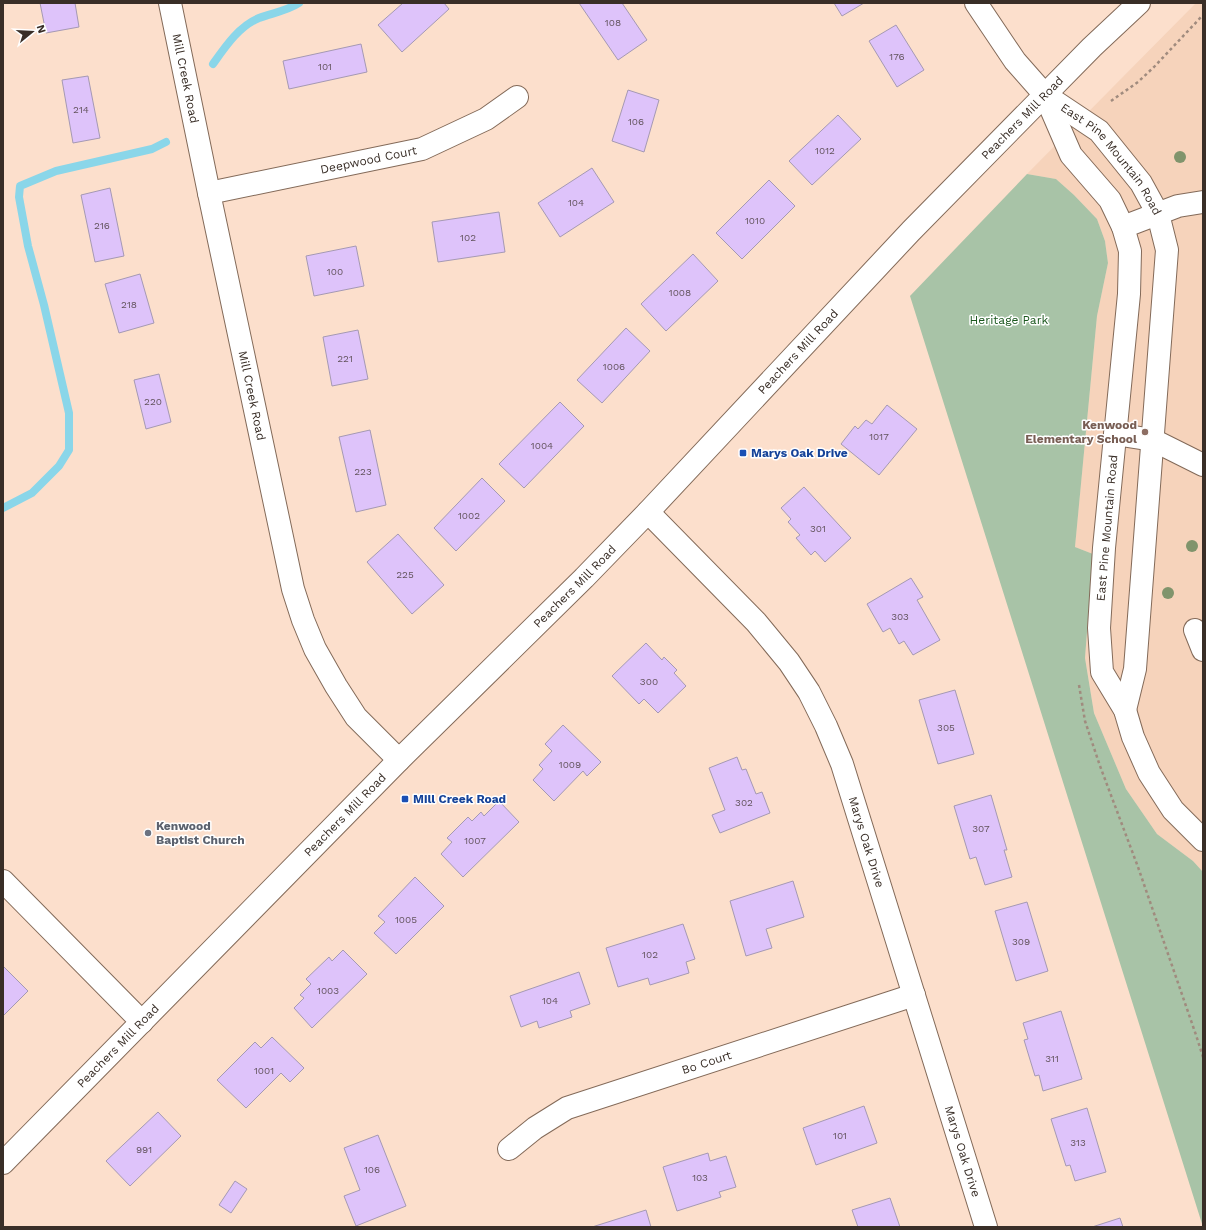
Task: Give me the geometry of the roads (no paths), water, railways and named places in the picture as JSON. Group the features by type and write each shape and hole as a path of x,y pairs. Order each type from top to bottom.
{"street":[{"name":"Mill Creek Road","path":"170,3 293,589 303,620 315,649 356,717 399,760"},
{"path":"976,3 1016,61 1046,95"},
{"name":"Peachers Mill Road","path":"3,1162 399,760 584,578 648,512 911,231 1092,47 1139,3"},
{"name":"East Pine Mountain Road","path":"1046,95 1099,132 1141,183 1158,214 1167,250 1135,669 1125,710"},
{"name":"East Pine Mountain Road","path":"1046,95 1071,156 1110,200 1123,227 1130,251 1129,294 1104,548 1099,628 1102,672 1125,710 1132,737 1149,773 1173,810 1203,840"},
{"name":"Deepwood Court","path":"209,193 422,149 486,119 517,97"},
{"path":"1123,227 1178,206 1203,202"},
{"path":"1115,434 1153,440 1203,464"},
{"name":"Marys Oak Drive","path":"648,512 756,622 789,662 810,692 842,764 986,1227"},
{"path":"1195,630 1203,650"},
{"path":"3,881 142,1022"},
{"name":"Bo Court","path":"509,1149 535,1128 567,1108 914,995"}],"waterway":[{"path":"213,64 222,51 245,26 259,18 284,10 299,3"},
{"path":"3,508 32,493 59,466 69,450 69,413 44,305 28,246 19,197 20,186 56,171 152,149 166,142"}],"place":[{"name":"Kenwood Elementary School","path":"1145,432"},
{"name":"Marys Oak Drive","path":"743,453"},
{"name":"Mill Creek Road","path":"405,799"},
{"name":"Kenwood Baptist Church","path":"148,833"}],"park label":[{"name":"Heritage Park","path":"1009,320"}]}
